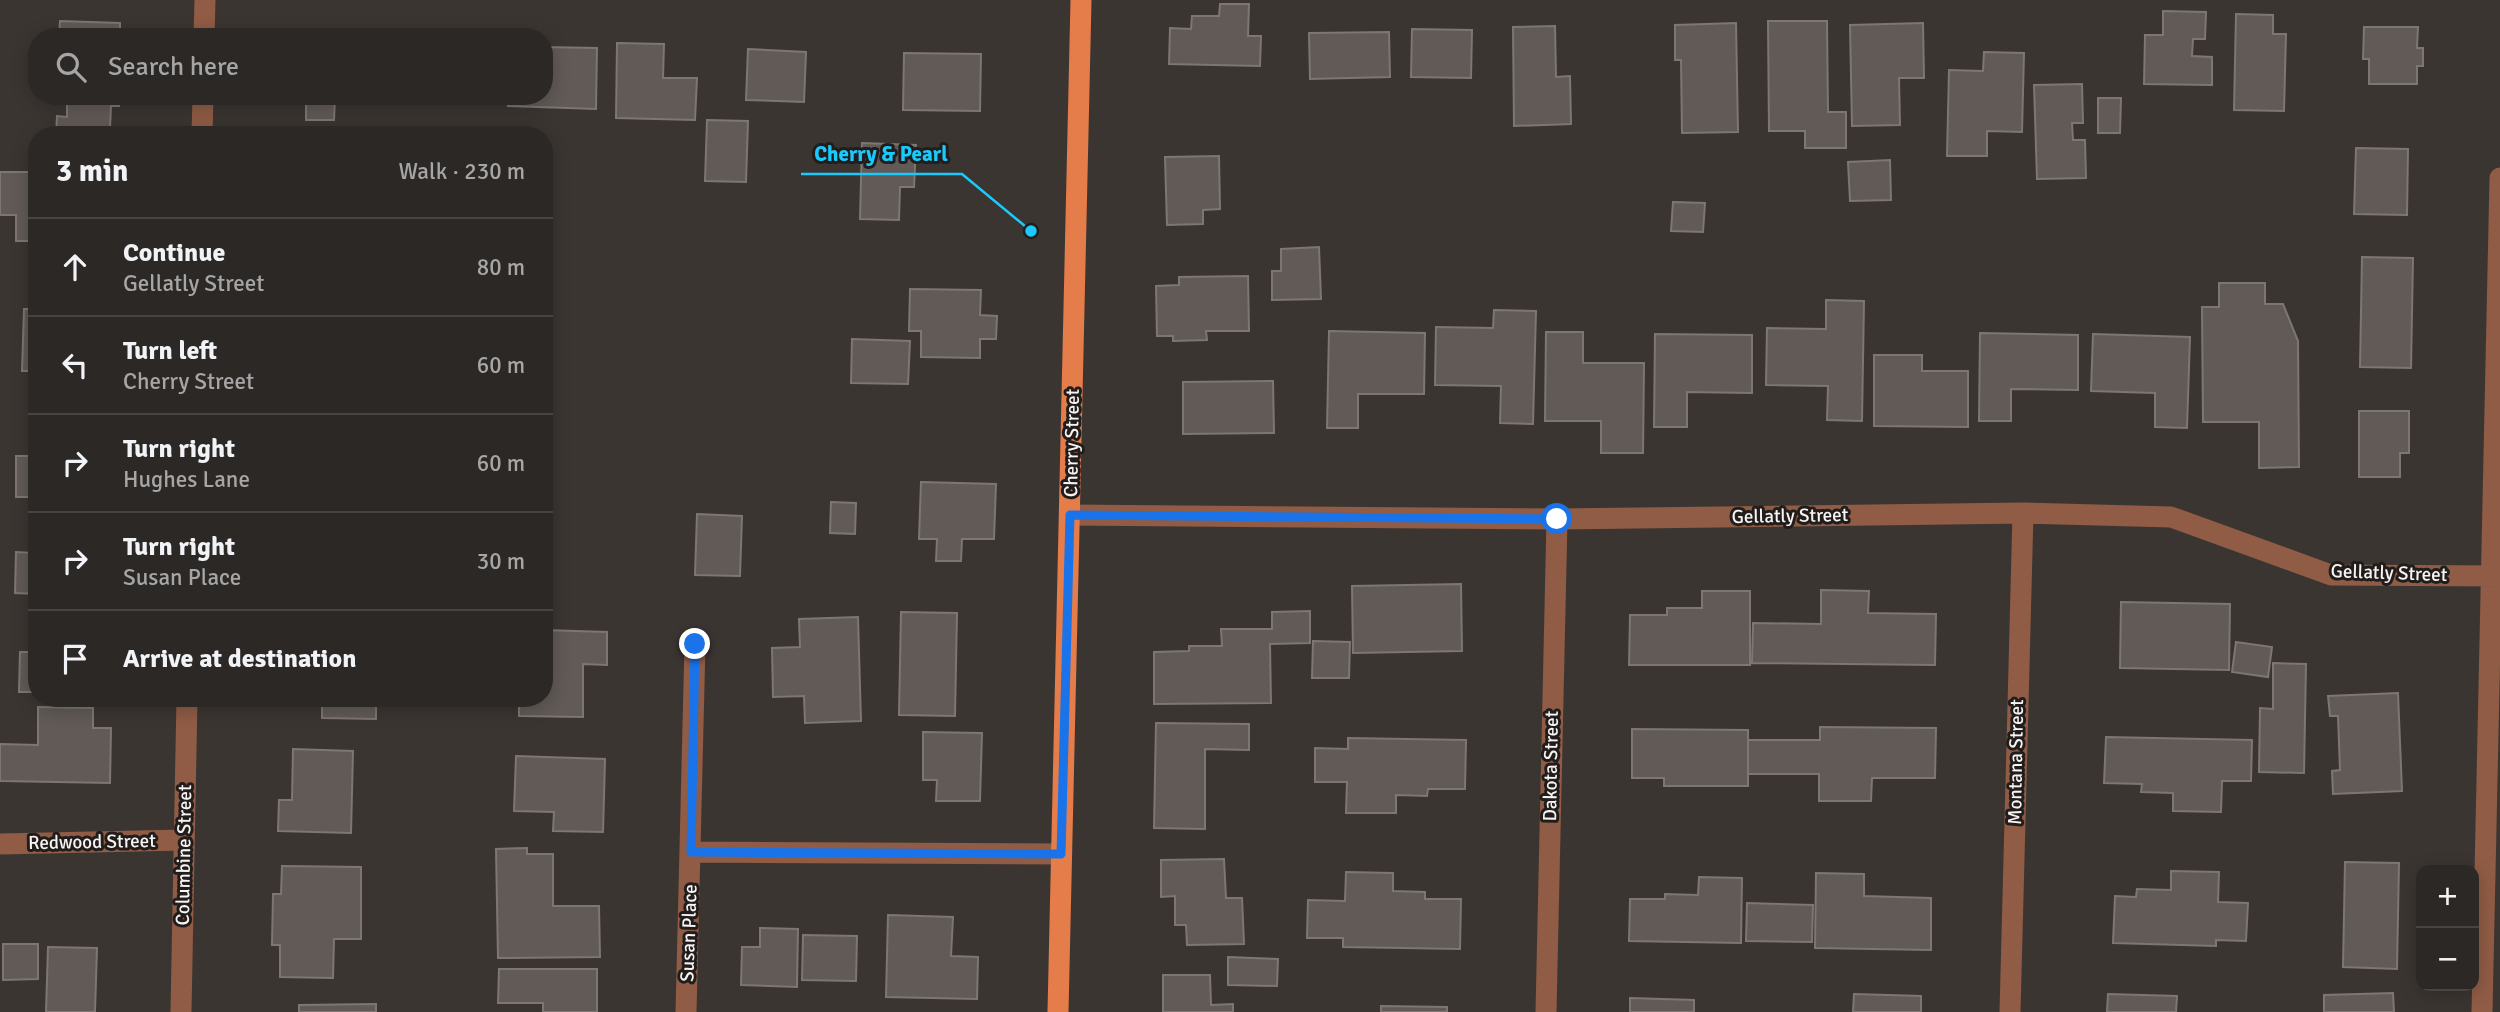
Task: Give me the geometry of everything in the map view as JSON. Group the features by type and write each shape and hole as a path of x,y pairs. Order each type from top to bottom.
{"main road":[{"name":"Cherry Street","path":"1058,1012 1081,0"}],"street":[{"path":"204,28 205,0"},
{"path":"202,105 202,126"},
{"path":"2482,1012 2496,576 2500,178"},
{"name":"Gellatly Street","path":"1070,515 1557,519 2023,513 2171,517 2331,575 2496,576"},
{"name":"Montana Street","path":"2010,1012 2023,513"},
{"name":"Dakota Street","path":"1546,1012 1557,519"},
{"name":"Susan Place","path":"686,1012 695,644"},
{"name":"Columbine Street","path":"181,1012 187,707"},
{"name":"Redwood Street","path":"0,844 184,840"},
{"path":"691,852 1061,854"}],"building":[{"path":"1220,4 1249,4 1248,36 1261,36 1260,66 1169,64 1170,28 1191,29 1192,16 1219,16"},
{"path":"2163,11 2206,12 2205,39 2193,39 2192,56 2212,57 2212,85 2144,84 2145,35 2163,35"},
{"path":"2236,14 2273,15 2273,34 2286,34 2284,111 2234,110"},
{"path":"60,21 120,23 120,28 60,28"},
{"path":"1768,21 1827,21 1828,112 1846,112 1846,148 1805,148 1805,131 1769,131"},
{"path":"1736,23 1738,132 1682,133 1681,60 1675,60 1675,25"},
{"path":"1923,23 1924,78 1899,78 1900,125 1852,126 1850,25"},
{"path":"1555,26 1556,77 1570,76 1571,124 1514,126 1513,27"},
{"path":"2364,27 2418,27 2417,48 2423,48 2423,66 2417,66 2417,84 2369,84 2369,59 2363,59"},
{"path":"1412,29 1472,30 1471,78 1411,77"},
{"path":"1389,32 1390,77 1310,79 1309,33"},
{"path":"617,43 664,44 663,78 697,78 695,120 616,118"},
{"path":"553,47 597,48 596,109 508,106 553,105"},
{"path":"748,49 806,52 804,102 746,100"},
{"path":"1984,52 2024,53 2022,132 1987,131 1987,156 1947,156 1949,70 1983,71"},
{"path":"904,53 981,54 980,111 903,110"},
{"path":"2082,84 2083,123 2072,123 2073,140 2085,140 2086,178 2037,179 2034,85"},
{"path":"2098,98 2121,98 2120,133 2098,133"},
{"path":"67,105 119,105 111,106 110,126 56,126 57,116 67,117"},
{"path":"306,105 335,105 334,120 306,120"},
{"path":"707,120 748,121 746,182 705,181"},
{"path":"862,143 916,145 914,187 900,187 899,220 860,219"},
{"path":"2356,148 2408,149 2407,215 2354,214"},
{"path":"1219,156 1220,209 1203,210 1203,224 1167,225 1165,157"},
{"path":"1890,160 1891,200 1850,201 1848,162"},
{"path":"0,172 28,172 28,241 16,241 16,215 0,215"},
{"path":"1673,202 1705,203 1703,232 1671,231"},
{"path":"1319,247 1321,299 1272,300 1272,271 1281,271 1281,249"},
{"path":"2362,257 2413,258 2411,368 2360,367"},
{"path":"1248,276 1249,331 1206,331 1207,340 1173,341 1173,336 1157,336 1156,286 1179,285 1179,277"},
{"path":"2219,283 2265,283 2265,304 2283,304 2298,341 2299,467 2259,468 2259,422 2203,422 2202,307 2219,307"},
{"path":"910,289 981,290 980,315 997,316 996,339 980,339 980,358 921,357 921,331 909,331"},
{"path":"1826,300 1864,301 1862,421 1827,420 1828,386 1766,385 1767,328 1826,329"},
{"path":"24,309 28,309 28,371 22,371"},
{"path":"1494,310 1536,311 1533,424 1500,423 1501,386 1435,385 1436,327 1493,328"},
{"path":"1329,331 1425,333 1424,394 1358,394 1358,428 1327,428"},
{"path":"1546,332 1583,332 1583,363 1644,363 1643,453 1601,453 1601,421 1545,421"},
{"path":"1980,333 2078,335 2078,390 2011,389 2011,421 1979,421"},
{"path":"1655,334 1752,335 1752,393 1687,392 1687,427 1654,427"},
{"path":"2093,334 2190,337 2187,428 2155,427 2155,393 2091,391"},
{"path":"852,339 910,341 908,384 851,383"},
{"path":"1874,355 1922,355 1922,371 1968,371 1968,427 1874,426"},
{"path":"1273,381 1274,433 1183,434 1183,382"},
{"path":"2359,411 2409,411 2409,453 2400,453 2400,477 2359,477"},
{"path":"16,456 28,456 28,497 16,497"},
{"path":"921,482 996,484 994,539 962,539 961,561 936,561 937,539 919,539"},
{"path":"831,502 856,503 855,534 830,533"},
{"path":"697,514 742,516 740,576 695,575"},
{"path":"16,552 28,553 28,594 15,593"},
{"path":"1461,584 1462,651 1353,653 1352,586"},
{"path":"1821,590 1869,591 1868,613 1936,614 1935,665 1752,663 1753,623 1821,624"},
{"path":"1702,591 1750,591 1750,665 1629,665 1630,615 1667,615 1667,608 1702,608"},
{"path":"2121,602 2230,604 2229,670 2120,668"},
{"path":"1310,611 1310,643 1270,644 1271,703 1154,704 1154,652 1189,651 1189,646 1222,646 1221,629 1272,629 1272,612"},
{"path":"901,612 957,613 955,716 899,715"},
{"path":"858,617 861,721 805,723 804,696 773,697 772,648 800,647 799,619"},
{"path":"553,630 607,632 607,665 583,664 583,717 519,716 519,707 553,707"},
{"path":"1313,641 1350,642 1349,678 1312,678"},
{"path":"2236,642 2272,647 2268,677 2232,672"},
{"path":"20,652 28,652 28,692 19,692"},
{"path":"2273,663 2306,664 2304,773 2259,772 2260,708 2273,709"},
{"path":"2398,693 2402,791 2333,794 2332,771 2340,770 2338,716 2330,716 2328,696"},
{"path":"38,707 93,708 93,728 111,728 110,783 0,781 0,744 38,745"},
{"path":"322,707 376,707 376,719 322,718"},
{"path":"1156,723 1249,724 1249,750 1205,749 1205,829 1154,828"},
{"path":"1820,727 1936,728 1935,778 1872,778 1871,801 1819,801 1819,774 1748,774 1748,740 1820,740"},
{"path":"1632,729 1748,730 1748,786 1664,786 1664,778 1632,778"},
{"path":"923,732 982,733 980,801 936,801 937,780 923,780"},
{"path":"2106,737 2252,740 2251,781 2222,781 2221,812 2173,811 2173,793 2141,792 2142,784 2104,783"},
{"path":"1348,738 1466,740 1465,789 1428,789 1427,796 1396,795 1396,813 1346,813 1347,782 1315,782 1315,748 1348,749"},
{"path":"293,749 353,751 351,833 278,831 279,800 292,800"},
{"path":"516,756 605,759 603,832 553,831 554,812 514,811"},
{"path":"527,848 527,854 553,854 553,906 599,906 600,957 498,958 496,849"},
{"path":"1224,859 1226,898 1242,898 1244,944 1187,945 1186,925 1175,925 1175,896 1161,897 1161,860"},
{"path":"2345,862 2399,863 2397,969 2343,967"},
{"path":"282,866 361,867 361,939 334,939 333,978 280,977 280,945 272,945 273,894 281,894"},
{"path":"2171,871 2219,872 2218,902 2248,903 2246,941 2216,940 2216,946 2113,943 2115,896 2136,897 2137,889 2171,890"},
{"path":"1346,872 1393,873 1393,891 1425,892 1425,899 1461,899 1460,949 1343,947 1343,938 1307,938 1308,900 1345,901"},
{"path":"1816,873 1864,874 1864,896 1931,898 1931,950 1815,948"},
{"path":"1699,877 1742,878 1741,943 1629,941 1630,899 1665,899 1665,894 1698,895"},
{"path":"1747,903 1813,905 1812,942 1746,941"},
{"path":"888,915 953,917 951,956 978,957 977,999 886,997"},
{"path":"760,928 798,929 797,987 741,985 742,947 760,947"},
{"path":"803,935 857,936 856,981 802,980"},
{"path":"3,944 38,944 38,979 3,980"},
{"path":"48,947 97,948 95,1012 46,1012"},
{"path":"1228,957 1278,959 1277,986 1228,985"},
{"path":"499,969 597,969 597,1012 543,1012 543,1003 498,1003"},
{"path":"1163,975 1210,975 1211,1005 1233,1004 1233,1012 1163,1012"},
{"path":"2393,993 2394,1012 2324,1012 2324,995"},
{"path":"1854,994 1921,996 1921,1012 1853,1012"},
{"path":"2108,994 2177,996 2176,1012 2107,1012"},
{"path":"1630,998 1694,1000 1694,1012 1630,1012"},
{"path":"376,1004 376,1012 299,1012 299,1005"},
{"path":"1381,1006 1447,1007 1447,1012 1381,1012"}],"place":[{"name":"Cherry & Pearl","path":"1031,231"}],"route":[{"path":"695,644 691,852 1061,854 1070,515 1557,519"}]}
